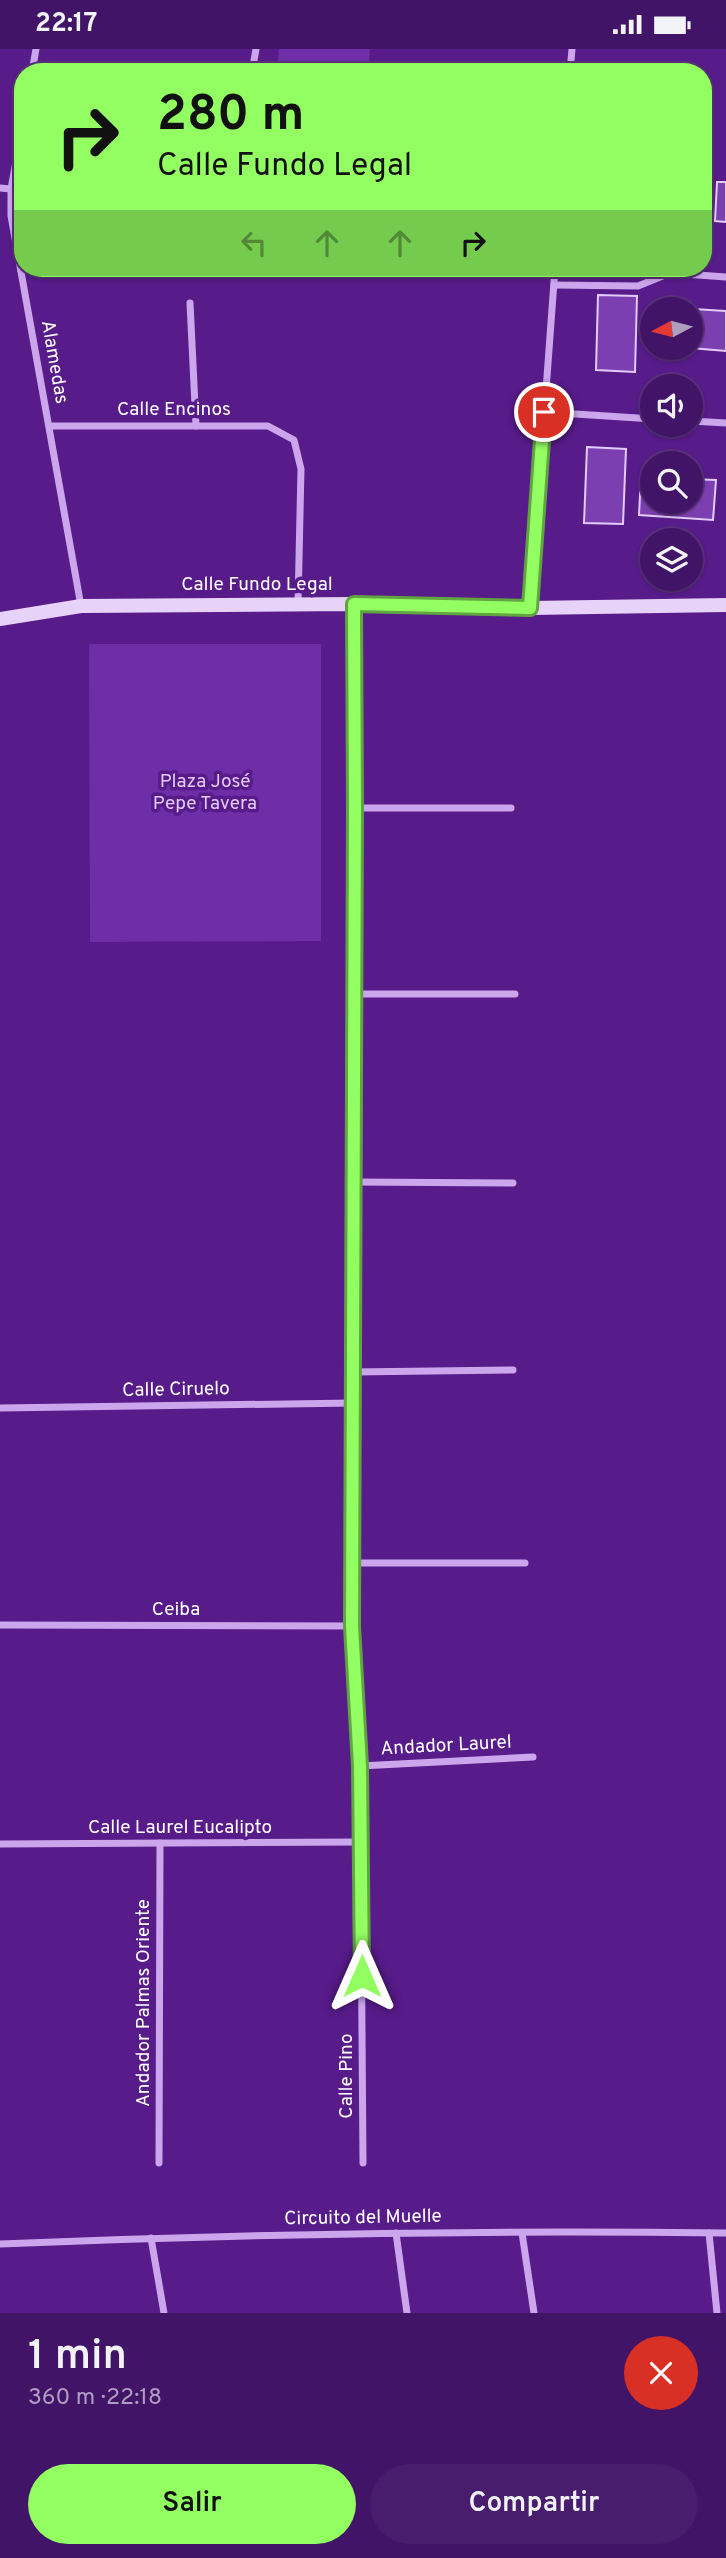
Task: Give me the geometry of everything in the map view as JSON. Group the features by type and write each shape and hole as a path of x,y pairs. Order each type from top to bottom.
{"street":[{"name":"Alamedas","path":"14,172 11,189 14,232"},
{"path":"0,188 11,189"},
{"name":"Alamedas","path":"22,277 81,605"},
{"path":"530,608 554,277"},
{"path":"554,285 638,286 656,277"},
{"path":"190,303 196,426"},
{"path":"544,412 640,418"},
{"path":"703,422 726,423"},
{"name":"Calle Encinos","path":"49,426 268,426 294,440 301,469 298,604"},
{"name":"Calle Fundo Legal","path":"0,619 81,605 354,604 530,608 726,605"},
{"name":"Calle Pino","path":"354,604 352,1626 360,1766 363,2163"},
{"path":"355,808 511,808"},
{"path":"354,994 515,994"},
{"path":"354,1182 513,1183"},
{"path":"353,1372 513,1370"},
{"name":"Calle Ciruelo","path":"0,1408 353,1403"},
{"path":"352,1563 526,1563"},
{"name":"Ceiba","path":"0,1625 352,1626"},
{"name":"Andador Laurel","path":"360,1766 533,1757"},
{"name":"Calle Laurel Eucalipto","path":"0,1844 360,1842"},
{"name":"Andador Palmas Oriente","path":"159,2163 160,1843"},
{"path":"709,2232 717,2313"},
{"path":"396,2233 407,2313"},
{"name":"Circuito del Muelle","path":"0,2244 396,2233 726,2233"},
{"path":"522,2233 534,2313"},
{"path":"151,2238 164,2313"}],"green space":[{"path":"279,49 370,49 369,63 278,63"},
{"name":"Plaza José Pepe Tavera","path":"89,644 321,644 321,941 90,942"}],"building":[{"path":"717,182 726,182 726,222 715,221"},
{"path":"598,295 637,296 635,372 596,370"},
{"path":"704,310 726,311 726,351 704,349"},
{"path":"587,447 626,449 623,524 584,523"},
{"path":"703,479 716,480 713,520 639,515 640,495 640,514 703,514"}],"route":[{"path":"362,1976 360,1766 352,1626 354,604 530,608 544,412"}]}
